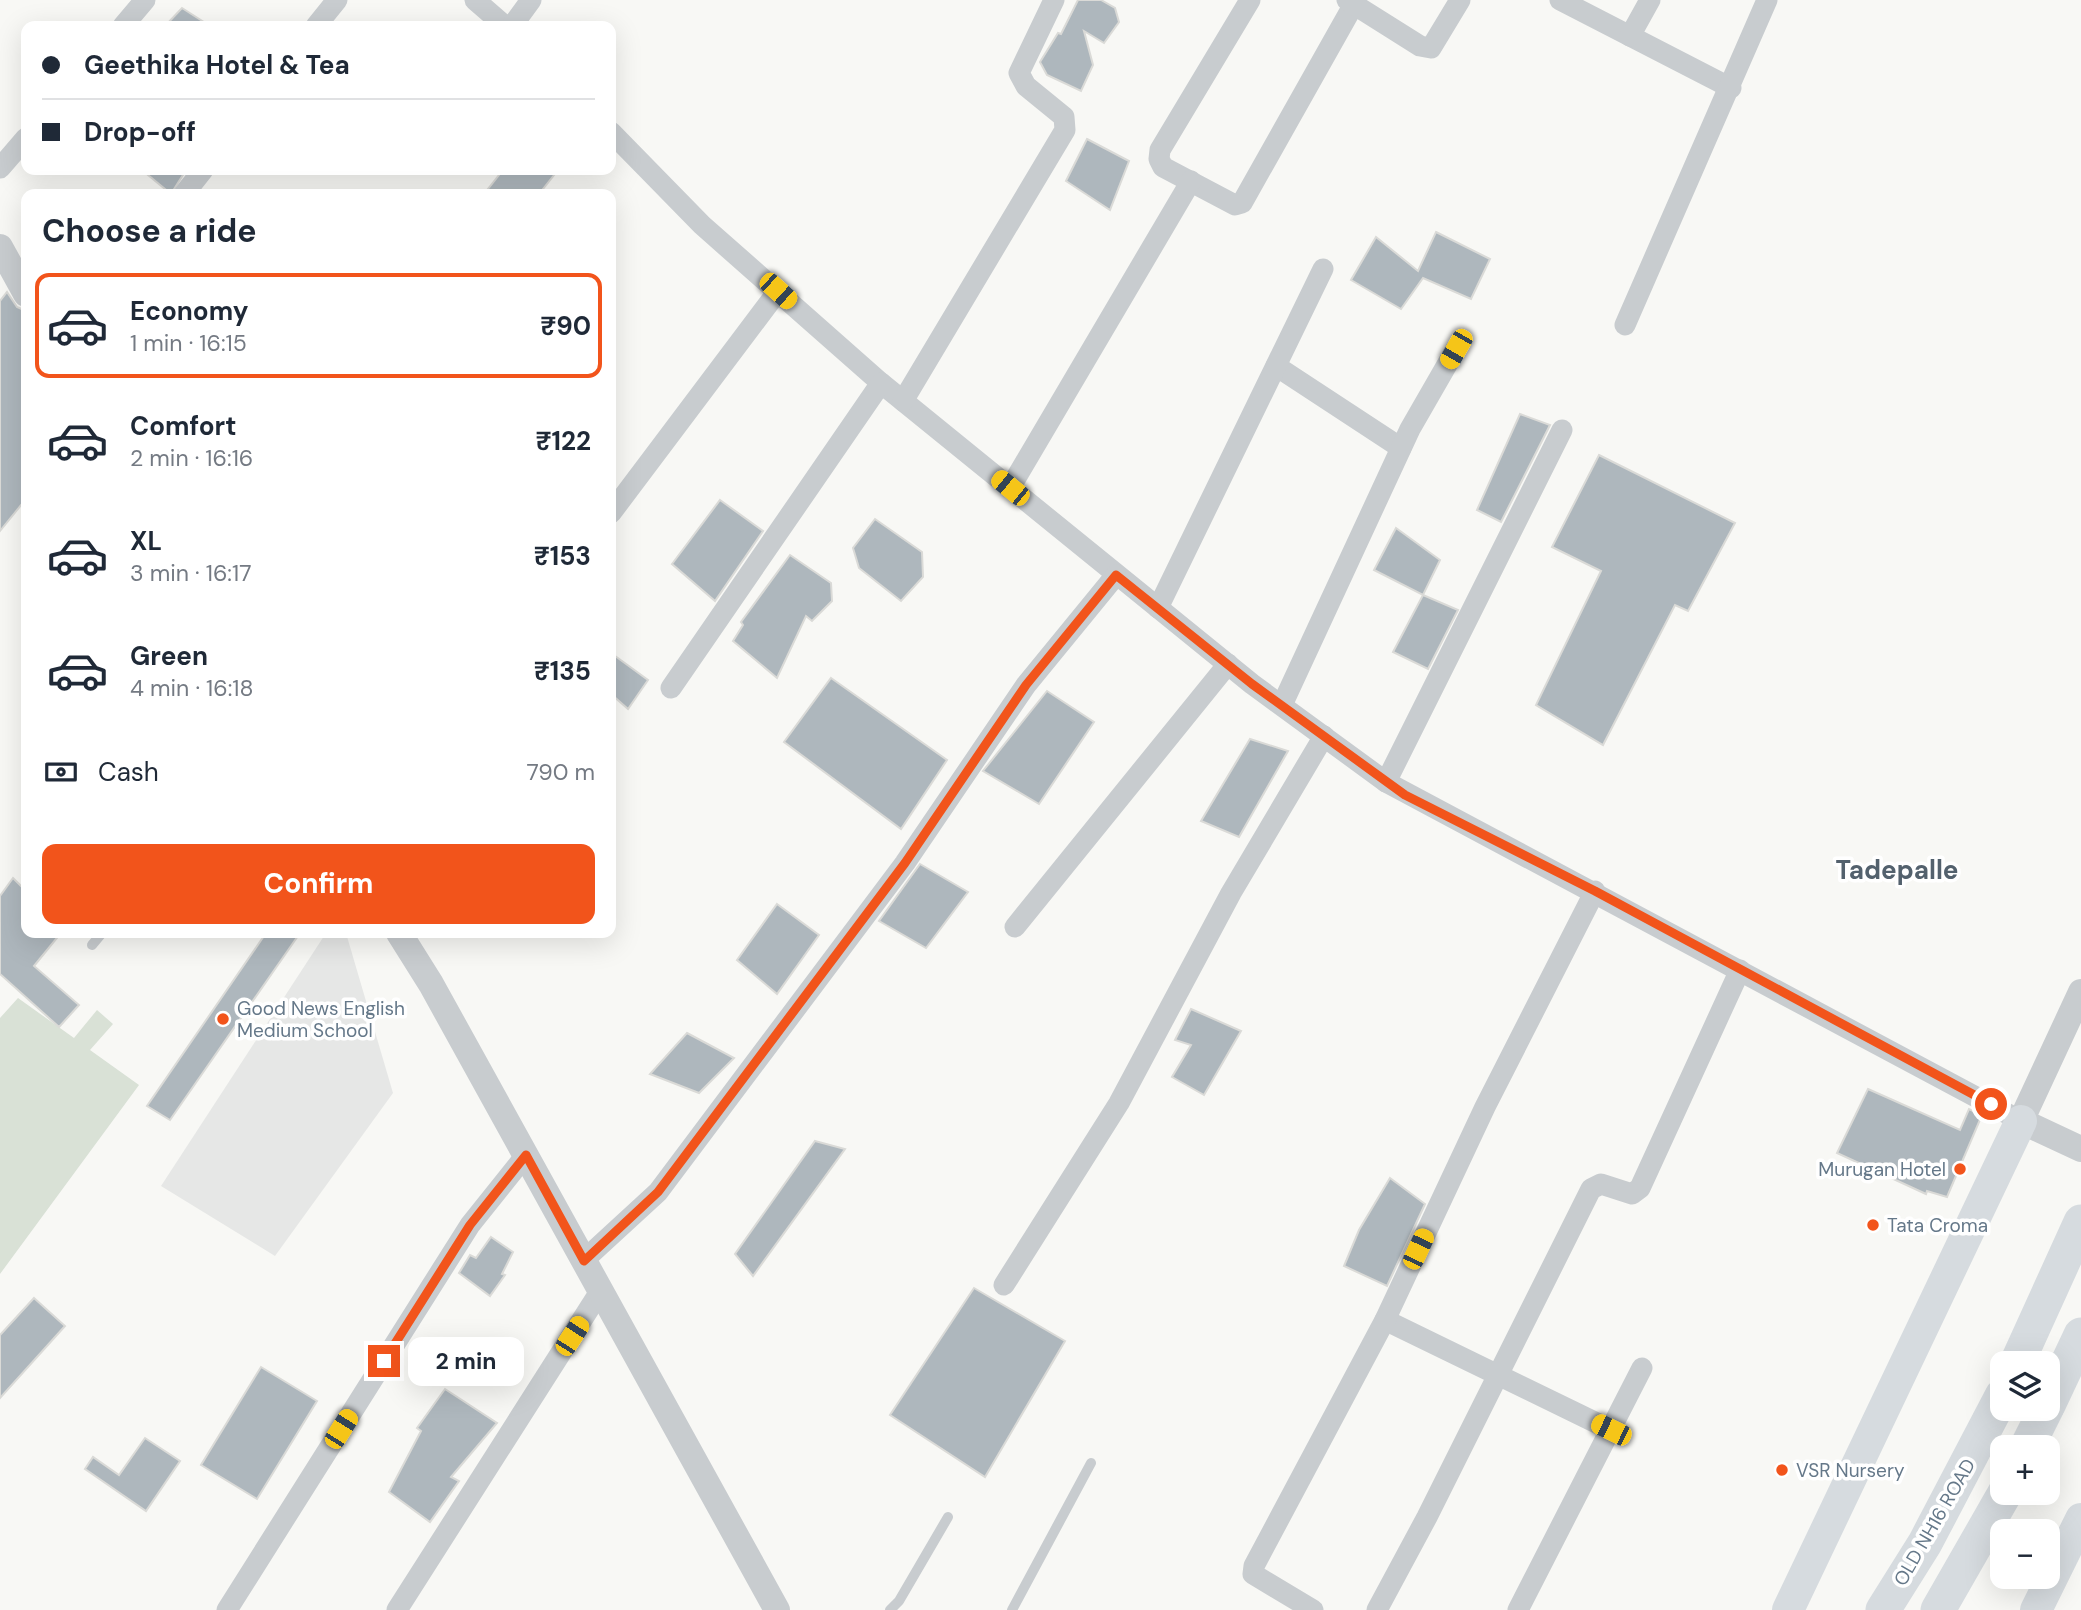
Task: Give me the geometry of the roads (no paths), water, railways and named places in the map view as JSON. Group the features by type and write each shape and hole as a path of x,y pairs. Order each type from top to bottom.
{"main road":[{"path":"1788,1610 2021,1121"},
{"path":"2022,1351 2081,1222"},
{"path":"2060,1379 2081,1335"},
{"name":"OLD NH16 ROAD","path":"1884,1610 1925,1543 1990,1419"},
{"path":"1938,1610 1998,1505"},
{"path":"2036,1610 2081,1519"}],"street":[{"path":"127,21 145,0"},
{"path":"320,21 337,0"},
{"path":"475,0 500,21"},
{"path":"516,21 531,0"},
{"path":"904,401 1065,130 1064,117 1026,86 1019,73 1054,0"},
{"path":"1250,0 1160,150 1159,159 1163,167 1235,205 1242,203 1350,2 1420,46 1432,48 1460,0"},
{"path":"1560,0 1731,88"},
{"path":"1630,36 1650,0"},
{"path":"1625,325 1731,88 1767,0"},
{"path":"616,137 702,225 881,383 1228,664 1386,782 1595,891 2021,1121 2081,1149"},
{"path":"0,169 21,144"},
{"path":"188,189 199,175"},
{"path":"1010,488 1191,181"},
{"path":"0,247 21,285"},
{"path":"1158,608 1323,269"},
{"path":"616,506 778,291"},
{"path":"1282,705 1401,447 1456,349"},
{"path":"1276,366 1401,447"},
{"path":"671,688 881,383"},
{"path":"1386,782 1562,430"},
{"path":"584,1261 658,1192 905,863 1026,685 1116,575"},
{"path":"1015,927 1228,664"},
{"path":"1004,1285 1119,1103 1231,893 1324,736"},
{"path":"1313,1610 1261,1581 1253,1574 1254,1566 1385,1320 1485,1107 1595,891"},
{"path":"402,938 526,1155 777,1610"},
{"path":"1377,1610 1499,1375 1591,1189 1601,1184 1632,1194 1640,1188 1740,970"},
{"path":"2021,1121 2081,992"},
{"path":"227,1610 470,1225 526,1155"},
{"path":"397,1610 601,1290"},
{"path":"1385,1320 1611,1430"},
{"path":"1518,1610 1642,1368"}],"lane":[{"path":"92,946 98,938"},
{"path":"1012,1610 1091,1463"},
{"path":"890,1610 899,1601 948,1517"}],"place":[{"name":"Good News English Medium School","path":"223,1019"},
{"name":"Murugan Hotel","path":"1960,1169"},
{"name":"Tata Croma","path":"1873,1225"},
{"name":"VSR Nursery","path":"1782,1470"}],"district":[{"name":"Tadepalle","path":"1897,870"}]}
